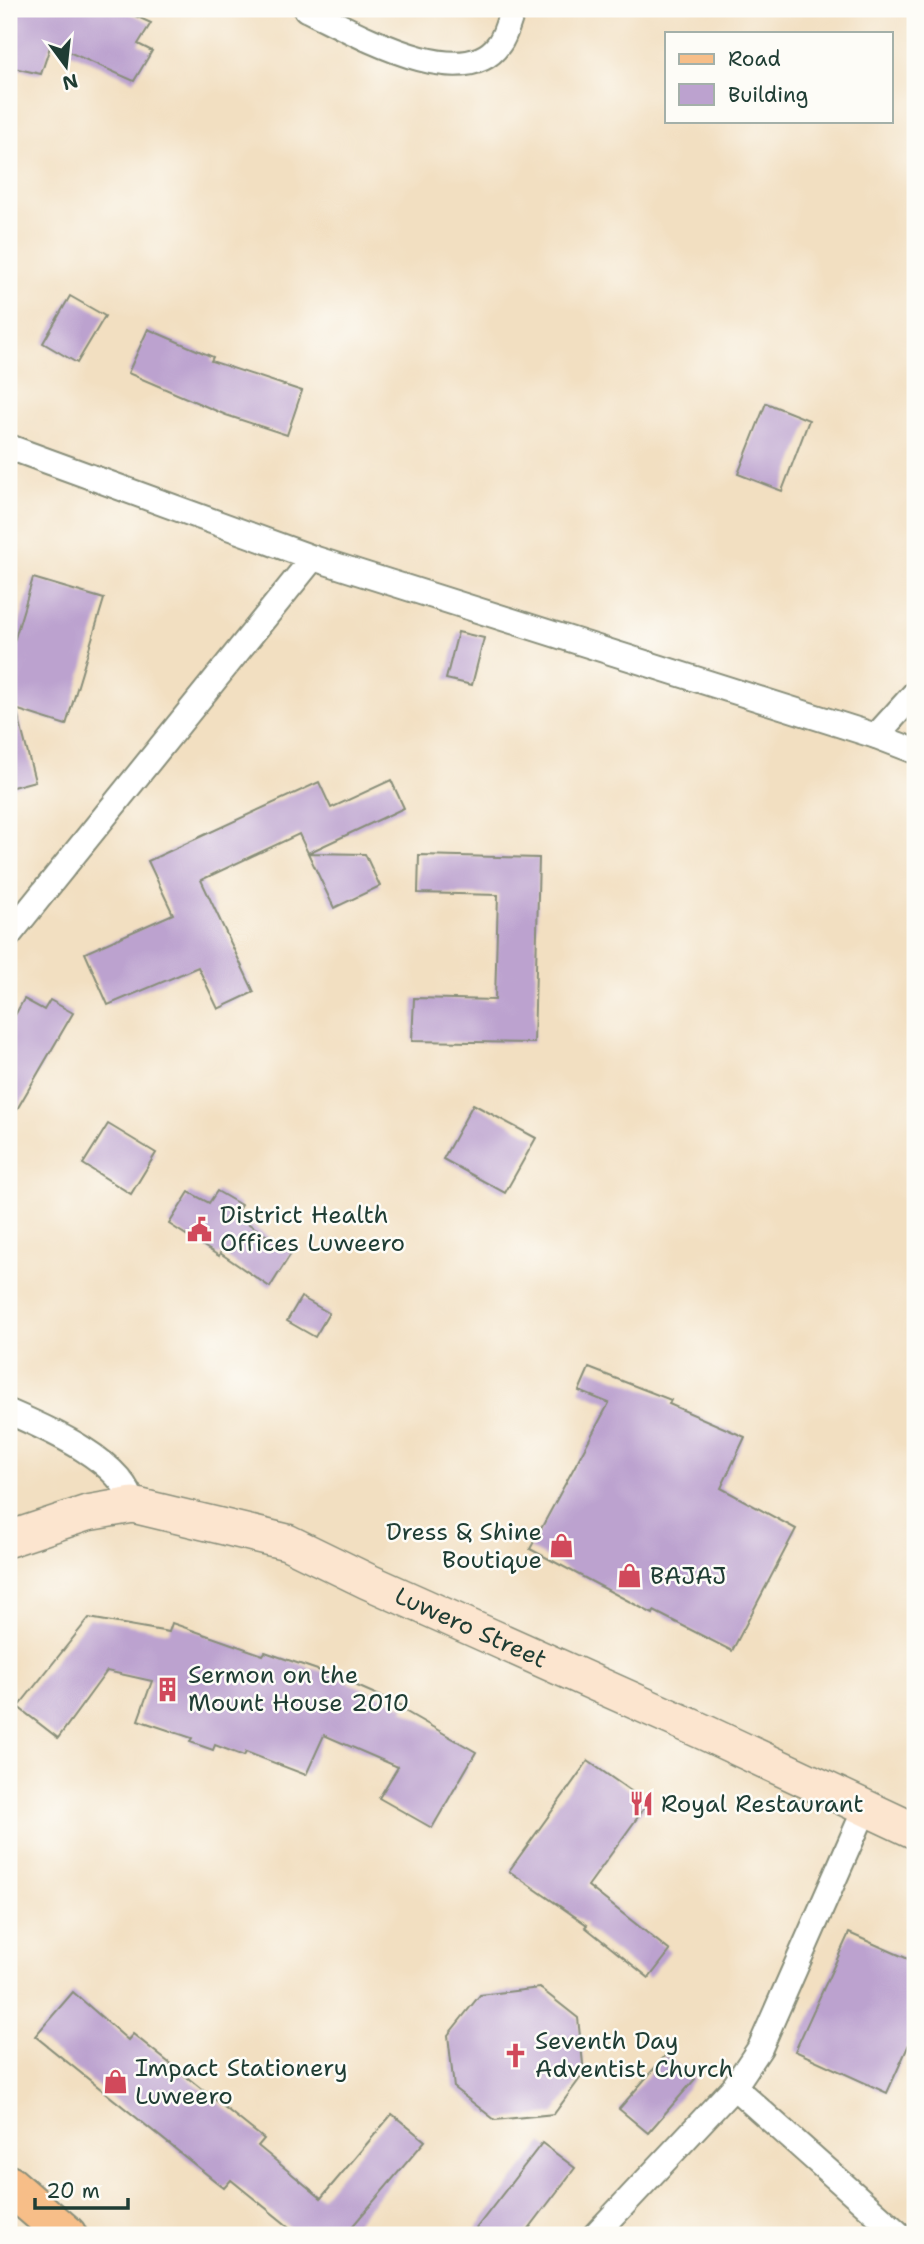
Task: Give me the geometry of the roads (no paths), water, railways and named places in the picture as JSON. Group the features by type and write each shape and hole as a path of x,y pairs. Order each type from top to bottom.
{"main road":[{"name":"Luwero Street","path":"9,1539 87,1513 133,1505 288,1542 367,1581 915,1831"},
{"path":"9,2185 67,2235"}],"street":[{"path":"306,9 404,54 442,64 463,65 482,57 499,44 513,9"},
{"path":"9,447 313,558 876,736 915,751"},
{"path":"9,935 313,558"},
{"path":"876,736 915,692"},
{"path":"9,1412 45,1428 110,1468 131,1496 133,1505"},
{"path":"595,2235 734,2087 760,2048 865,1809"},
{"path":"734,2087 900,2235"}],"place":[{"name":"District Health Offices Luweero","path":"200,1229"},
{"name":"Dress & Shine Boutique","path":"562,1546"},
{"name":"BAJAJ","path":"630,1576"},
{"name":"Sermon on the Mount House 2010","path":"168,1689"},
{"name":"Royal Restaurant","path":"641,1804"},
{"name":"Seventh Day Adventist Church","path":"515,2055"},
{"name":"Impact Stationery Luweero","path":"115,2082"}]}
